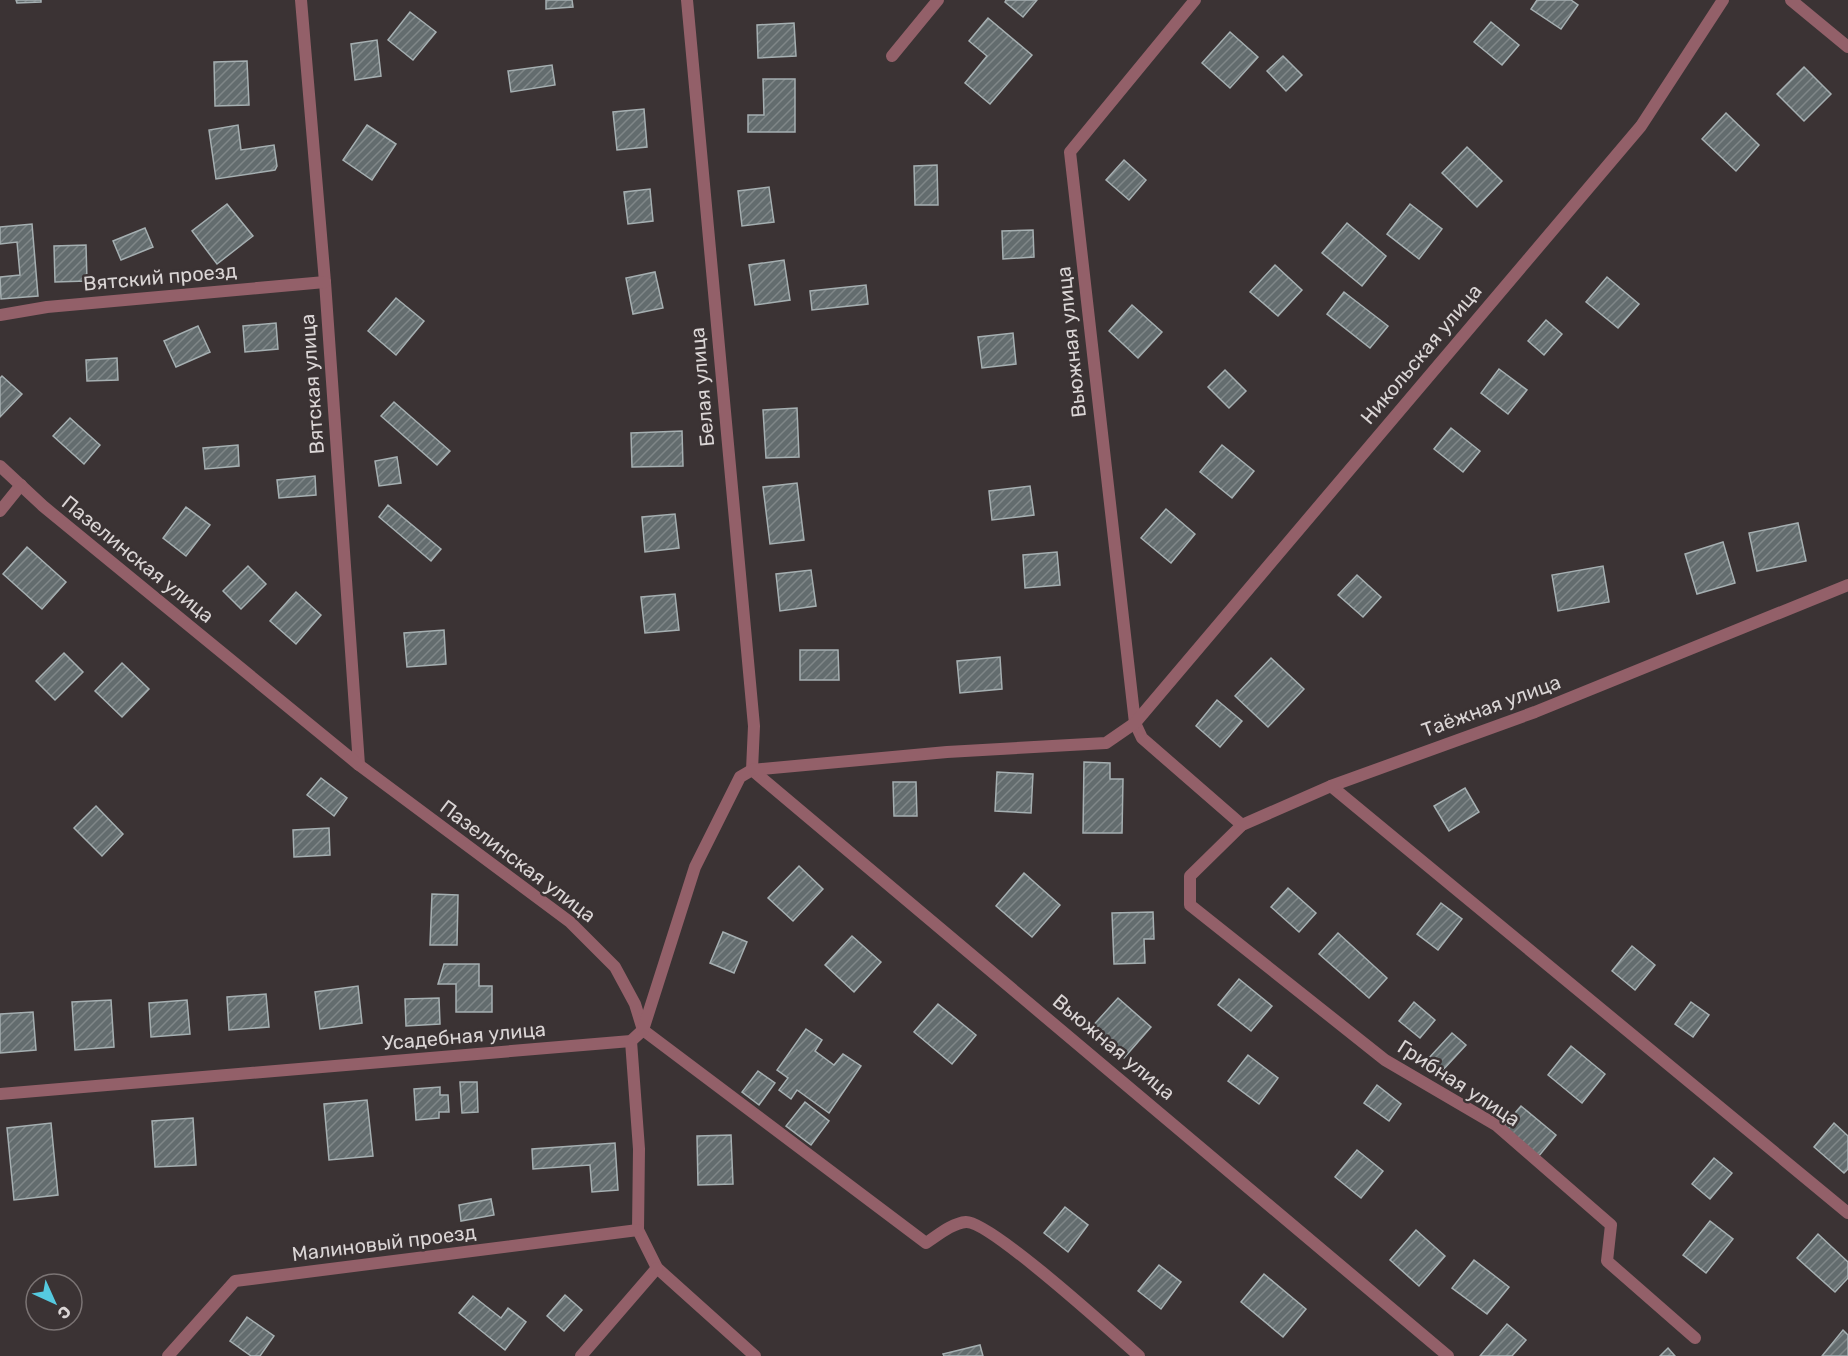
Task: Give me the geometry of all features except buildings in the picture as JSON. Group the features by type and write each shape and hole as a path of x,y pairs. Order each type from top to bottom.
{"street":[{"name":"Вятская улица","path":"301,0 325,282 359,765"},
{"name":"Белая улица","path":"687,0 754,726 752,770"},
{"path":"892,56 938,0"},
{"name":"Вьюжная улица","path":"1135,723 1070,152 1195,0"},
{"name":"Никольская улица","path":"752,770 946,752 1106,743 1135,723 1641,126 1723,0"},
{"path":"1791,0 1848,47"},
{"name":"Вятский проезд","path":"0,315 47,307 325,282"},
{"name":"Пазелинская улица","path":"0,466 359,765 570,922 615,967 635,1004 643,1030"},
{"path":"0,511 21,485"},
{"name":"Таёжная улица","path":"1190,905 1190,876 1242,825 1331,786 1535,712 1848,585"},
{"path":"1135,723 1142,738 1242,825"},
{"path":"752,770 740,777 695,867 643,1030 631,1041 639,1149 638,1230 657,1268 755,1356"},
{"name":"Вьюжная улица","path":"752,770 1448,1356"},
{"path":"1331,786 1848,1212"},
{"name":"Грибная улица","path":"1190,905 1386,1060 1496,1125 1611,1225 1608,1261 1695,1338"},
{"path":"643,1030 926,1243 956,1224 968,1222 982,1227 1030,1263 1139,1356"},
{"name":"Усадебная улица","path":"0,1094 631,1041"},
{"name":"Малиновый проезд","path":"168,1356 235,1281 638,1230"},
{"path":"581,1356 657,1268"}]}
